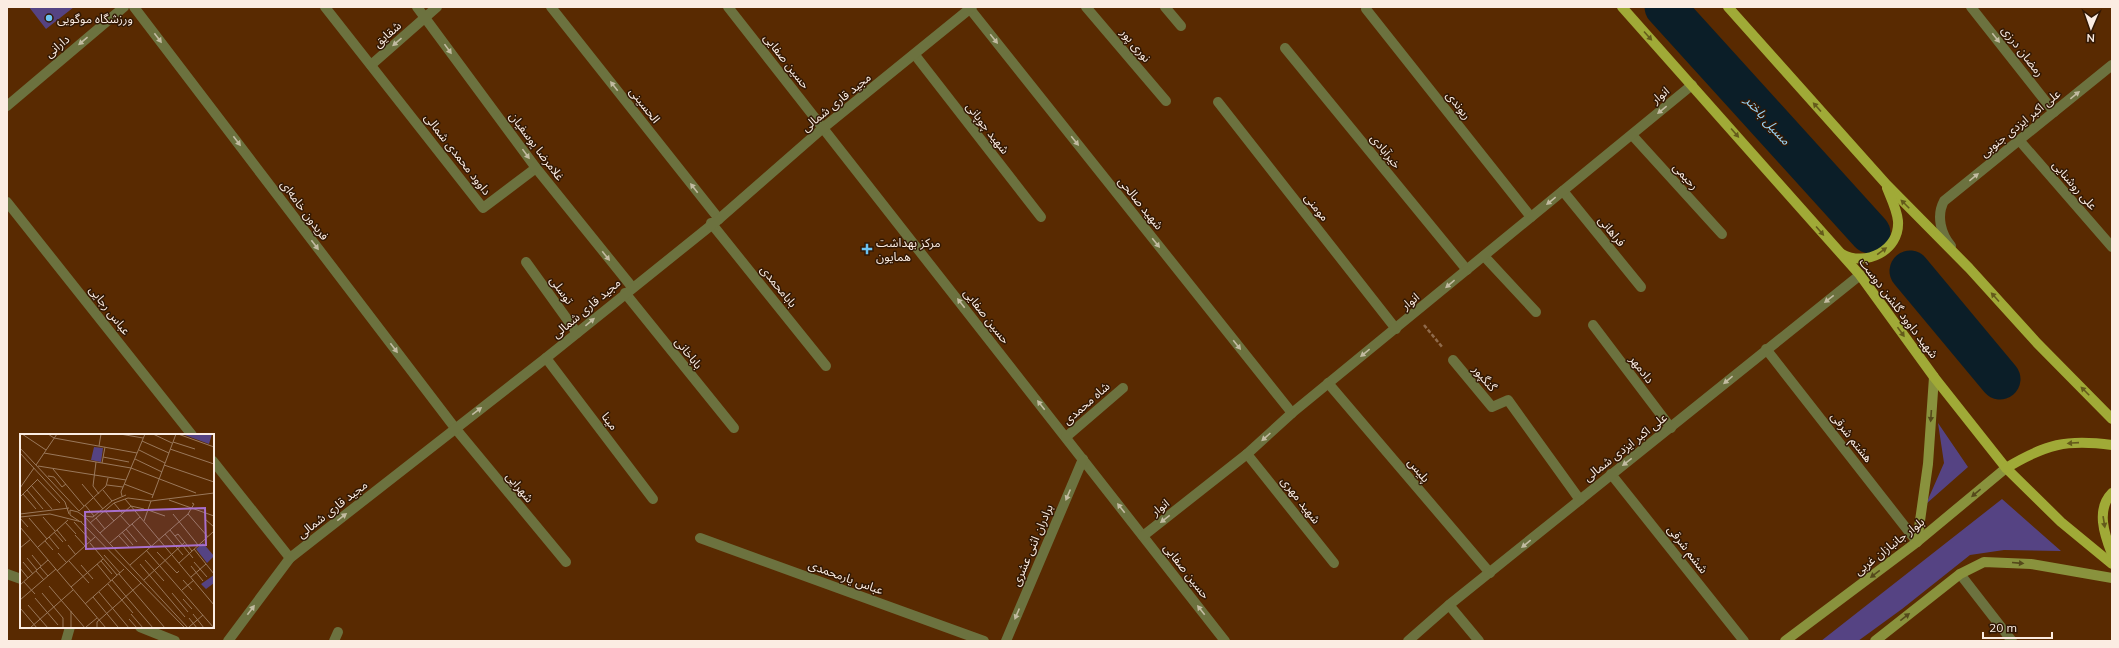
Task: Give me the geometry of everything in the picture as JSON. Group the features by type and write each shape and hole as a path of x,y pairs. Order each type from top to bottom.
{"main road":[{"name":"شهید داوود گلشن دوست","path":"1622,7 1860,275 1934,377 2006,468 2061,522 2112,564"},
{"path":"1728,7 1887,185 1969,268 2037,343 2112,419"},
{"path":"1834,247 1849,258 1861,259 1873,257 1883,252 1891,243 1896,232 1898,221 1887,185"},
{"path":"1917,542 1928,464 1934,377"},
{"path":"2006,468 2048,446 2086,442 2112,446"},
{"name":"بلوار جانبازان غربی","path":"1785,641 1917,542 2006,468"},
{"path":"2112,493 2102,506 2102,518 2112,554"},
{"path":"1875,641 1960,574 1984,562 2031,564 2112,578"}],"street":[{"name":"دارانی","path":"7,106 124,7"},
{"name":"فریدون خامه‌ای","path":"134,7 455,428"},
{"path":"325,7 371,65"},
{"name":"غلامرضا یوسفیان","path":"417,7 628,290"},
{"name":"شقایق","path":"371,65 437,7"},
{"name":"الحسینی","path":"551,7 715,221"},
{"name":"حسین صفایی","path":"728,7 1225,641"},
{"name":"نوری پور","path":"1086,7 1166,101"},
{"path":"1165,7 1181,26"},
{"name":"رمضان درزی","path":"1972,7 2054,112"},
{"name":"مجید قاری شمالی","path":"228,641 290,558 577,333 628,290 715,221 823,128 915,55 971,8"},
{"name":"شهید صالحی","path":"971,8 1292,413"},
{"name":"ریوندی","path":"1366,9 1532,217"},
{"name":"خیرآبادی","path":"1286,48 1467,270"},
{"name":"شهید چوپانی","path":"915,55 1041,217"},
{"name":"داوود محمدی شمالی","path":"371,65 484,208 536,168"},
{"name":"علی اکبر ایزدی جنوبی","path":"1969,268 1944,238 1940,208 1944,201 2112,65"},
{"name":"انوار","path":"1143,536 1247,454 1328,383 1692,85"},
{"name":"مومنی","path":"1218,102 1396,328"},
{"name":"رحیمی","path":"1632,135 1722,234"},
{"name":"علی روشنایی","path":"2019,140 2112,247"},
{"name":"فراهانی","path":"1563,191 1641,287"},
{"name":"عباس رجایی","path":"7,202 191,434"},
{"name":"بابامحمدی","path":"715,221 826,366"},
{"path":"1484,256 1536,312"},
{"name":"توسلی","path":"526,262 577,333"},
{"name":"علی اکبر ایزدی شمالی","path":"1408,641 1449,605 1860,275"},
{"name":"باباخانی","path":"628,290 734,428"},
{"name":"دادمهر","path":"1593,325 1671,428"},
{"name":"هشتم شرقی","path":"1766,349 1917,542"},
{"name":"مینا","path":"546,358 653,499"},
{"name":"گنگپور","path":"1453,360 1492,407 1508,400 1580,500"},
{"name":"پلیس","path":"1328,383 1490,573"},
{"name":"شاه محمدی","path":"1066,437 1123,388"},
{"name":"شهرایی","path":"455,428 566,562"},
{"name":"شهید مهری","path":"1247,454 1334,563"},
{"name":"برادران اثنی عشری","path":"1006,641 1083,459"},
{"path":"214,462 290,558"},
{"name":"ششم شرقی","path":"1611,474 1744,641"},
{"name":"عباس یارمحمدی","path":"700,538 984,641"},
{"path":"7,574 20,580"},
{"path":"1960,574 2012,641"},
{"path":"1449,605 1479,641"},
{"path":"66,641 70,628"},
{"path":"142,628 175,641"}],"path":[{"path":"1414,314 1453,360"}],"shaded area":[{"name":"ورزشگاه موگویی","path":"29,7 74,7 46,29"},
{"path":"1938,423 1968,467 1926,504 1944,463"},
{"path":"2002,499 2061,551 2004,550 1970,555 1902,609 1858,641 1821,641"}],"waterway":[{"name":"مسیل باختر","path":"1665,7 1870,233"},
{"name":"مسیل باختر","path":"1910,271 2000,379"}],"place":[{"name":"ورزشگاه موگویی","path":"49,18"},
{"name":"مرکز بهداشت همایون","path":"867,249"}]}
